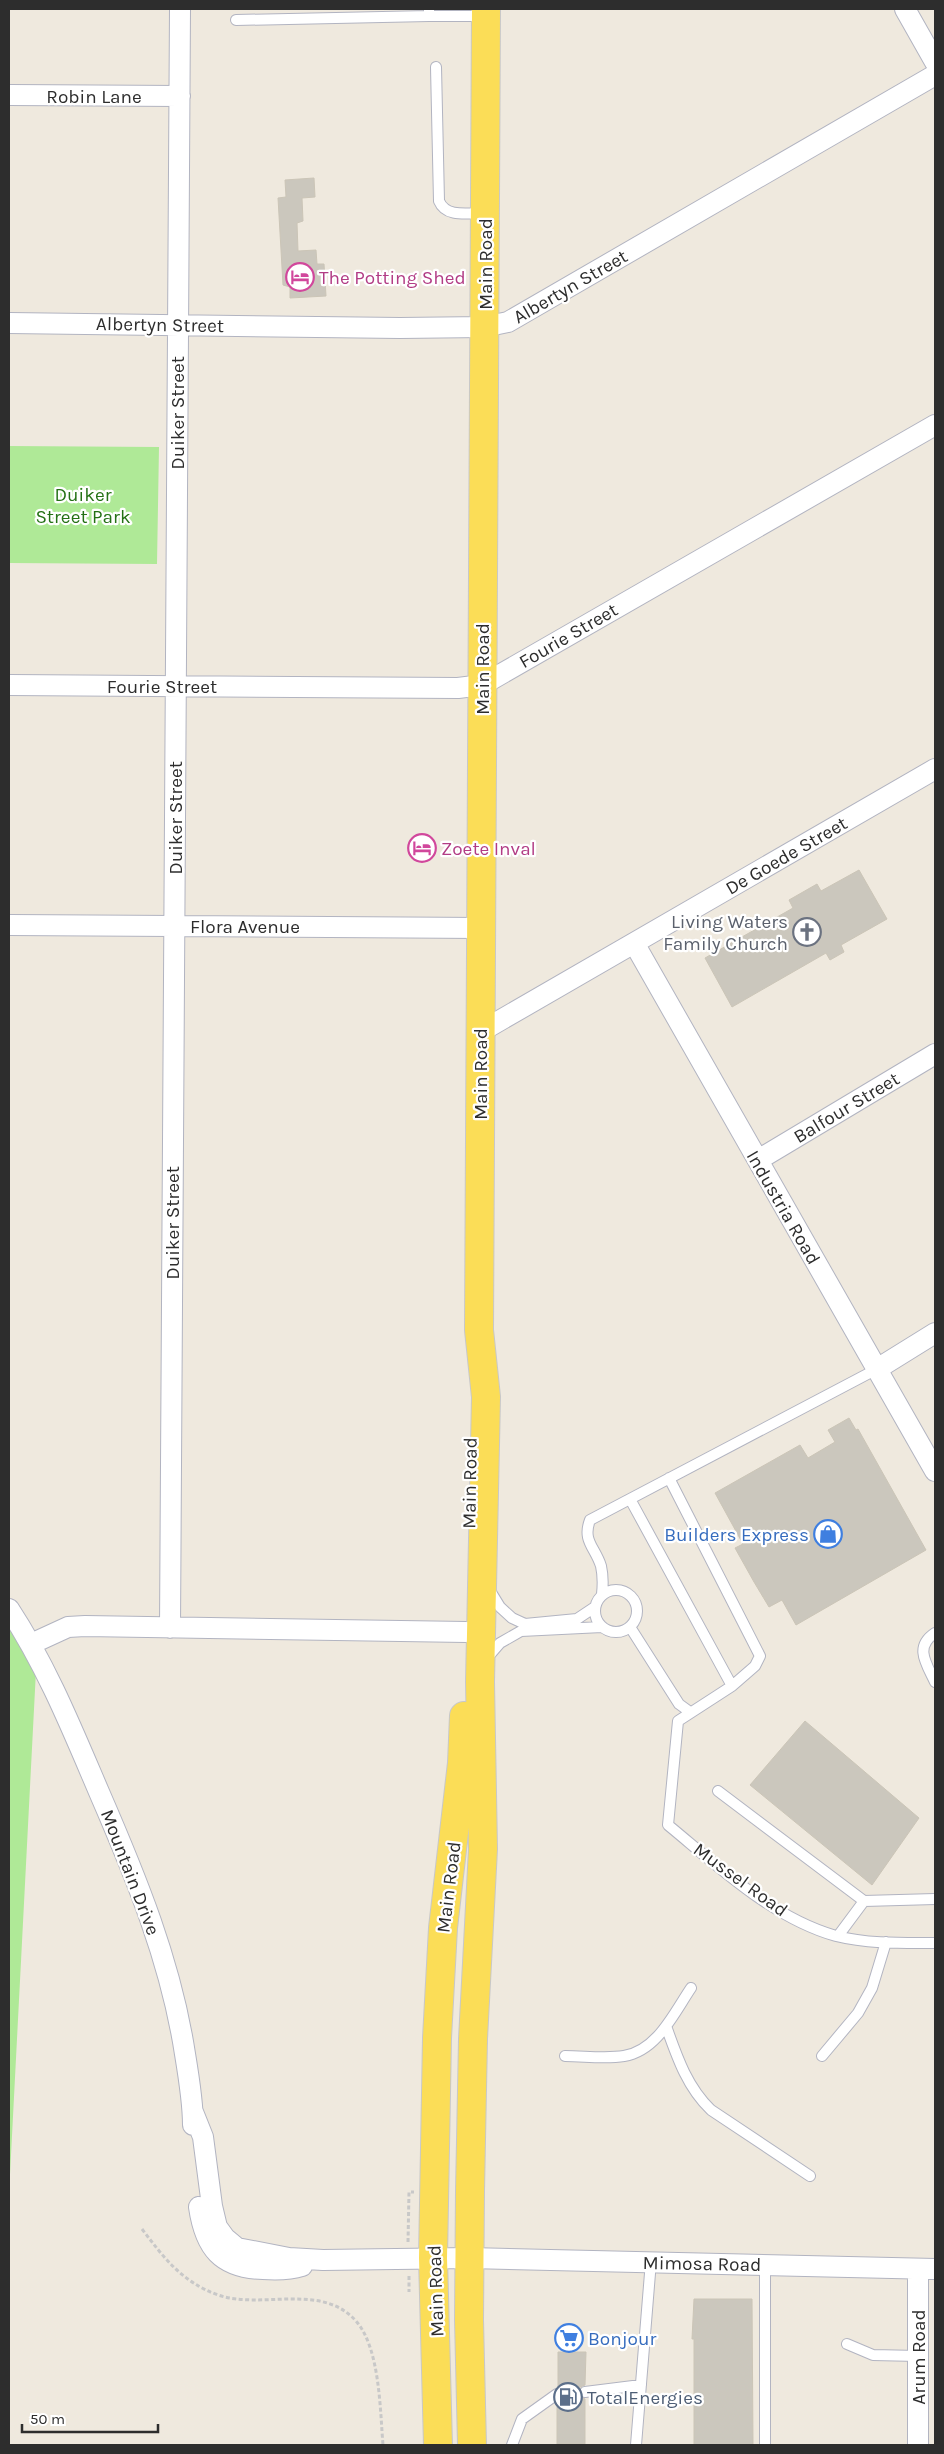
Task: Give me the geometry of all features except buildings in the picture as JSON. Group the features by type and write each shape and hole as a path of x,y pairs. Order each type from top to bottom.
{"main road":[{"name":"Main Road","path":"438,2445 433,2258 436,2077 441,1952 462,1763 470,1395 478,1330 486,12"},
{"name":"Main Road","path":"472,2445 469,2258 474,2039 483,1849 481,1668 486,1397 478,1330"}],"street":[{"name":"Duiker Street","path":"170,1628 180,9"},
{"path":"905,9 935,62"},
{"name":"Albertyn Street","path":"9,323 400,328 484,327 508,322 935,75"},
{"name":"Robin Lane","path":"9,95 180,96"},
{"name":"Fourie Street","path":"9,685 458,688 482,685 935,425"},
{"name":"De Goede Street","path":"480,1032 935,769"},
{"name":"Flora Avenue","path":"9,925 481,928"},
{"name":"Industria Road","path":"634,943 935,1471"},
{"name":"Balfour Street","path":"758,1160 935,1054"},
{"path":"877,1368 935,1333"},
{"name":"Mountain Drive","path":"9,1609 31,1644 68,1719 155,1930 183,2037 193,2112 192,2138 201,2220 207,2240 216,2252 237,2267 251,2269 289,2270 323,2260 469,2258"},
{"path":"31,1644 68,1627 466,1632"},
{"name":"Mimosa Road","path":"469,2258 927,2269"},
{"name":"Arum Road","path":"918,2445 918,2356 927,2269"}],"lane":[{"path":"236,20 429,12 486,12"},
{"path":"436,67 438,201 442,209 449,212 485,214"},
{"path":"483,1566 492,1596 512,1618 525,1624 578,1620 594,1607 602,1594 603,1583 600,1564 588,1539 586,1530 590,1520 877,1368"},
{"path":"630,1627 679,1704 690,1712 732,1686 755,1666 760,1656 669,1478"},
{"path":"630,1499 732,1686"},
{"path":"481,1668 500,1643 516,1632 602,1627 616,1632 630,1627 637,1614 637,1606 629,1594 615,1589 602,1594"},
{"path":"594,1607 597,1622 602,1627"},
{"path":"935,1633 924,1642 922,1656 935,1682"},
{"name":"Mussel Road","path":"690,1712 678,1721 668,1825 760,1898 811,1927 838,1936 886,1942 935,1943"},
{"path":"718,1791 864,1901 935,1899"},
{"path":"838,1936 864,1901"},
{"path":"822,2056 858,2013 872,1988 886,1942"},
{"path":"565,2056 624,2056 646,2047 666,2026 691,1988"},
{"path":"666,2026 682,2070 697,2097 711,2110 740,2127 810,2176"},
{"path":"636,2445 652,2261"},
{"path":"765,2264 765,2445"},
{"path":"847,2344 873,2355 918,2356"},
{"path":"585,2392 641,2385"},
{"path":"512,2445 522,2419 558,2394"}],"path":[{"path":"142,2229 172,2268 218,2295 276,2301 304,2300 330,2302 356,2321 367,2341 375,2365 383,2445"}],"green space":[{"name":"Duiker Street Park","path":"9,446 159,447 157,564 9,563"},
{"path":"9,1618 37,1651 9,2194"}],"place":[{"name":"The Potting Shed","path":"300,277"},
{"name":"Zoete Inval","path":"422,848"},
{"name":"Living Waters Family Church","path":"807,932"},
{"name":"Builders Express","path":"828,1534"},
{"name":"Bonjour","path":"569,2338"},
{"name":"TotalEnergies","path":"568,2397"}]}
